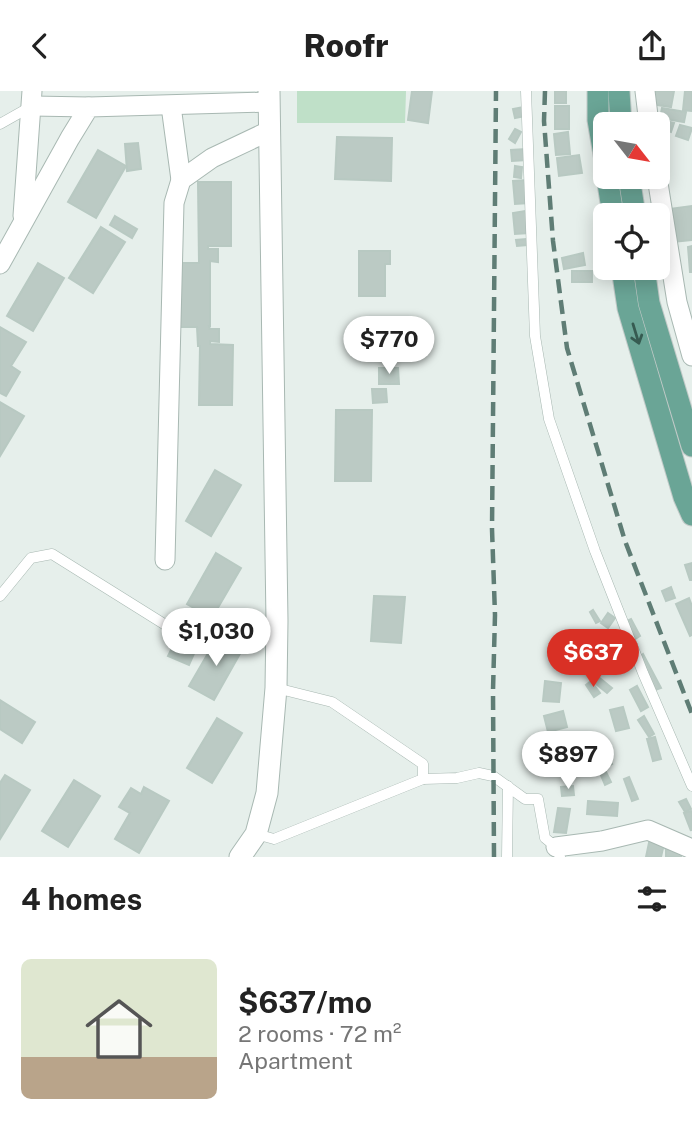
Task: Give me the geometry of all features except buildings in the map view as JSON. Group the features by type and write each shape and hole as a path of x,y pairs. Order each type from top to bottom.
{"main road":[{"path":"598,91 598,112"},
{"path":"619,91 620,112"},
{"path":"624,280 628,308 684,497 692,515"},
{"path":"646,280 649,303 692,446"}],"street":[{"path":"645,91 648,112"},
{"path":"23,225 32,98 89,107 172,106 269,97 276,688 267,793 256,834 240,857"},
{"path":"165,560 174,203 181,180 172,106"},
{"path":"0,264 89,107"},
{"path":"181,180 212,158 269,131"},
{"path":"659,189 677,302 692,356"},
{"path":"558,852 648,830 692,849"}],"lane":[{"path":"527,91 536,336 549,419 595,551 643,673 692,786"},
{"path":"0,124 32,98"},
{"path":"0,596 31,558 52,554 196,644"},
{"path":"276,688 332,702 423,764 424,779"},
{"path":"256,834 274,839 424,779 457,778 479,773 493,776 525,799 538,799 545,838 558,852"},
{"path":"507,857 508,786"}],"green space":[{"path":"297,91 406,91 405,123 297,123"}],"railway":[{"path":"494,857 495,615 492,529 496,91"},
{"path":"545,91 544,121 553,241 567,348 625,541 692,714"}]}
